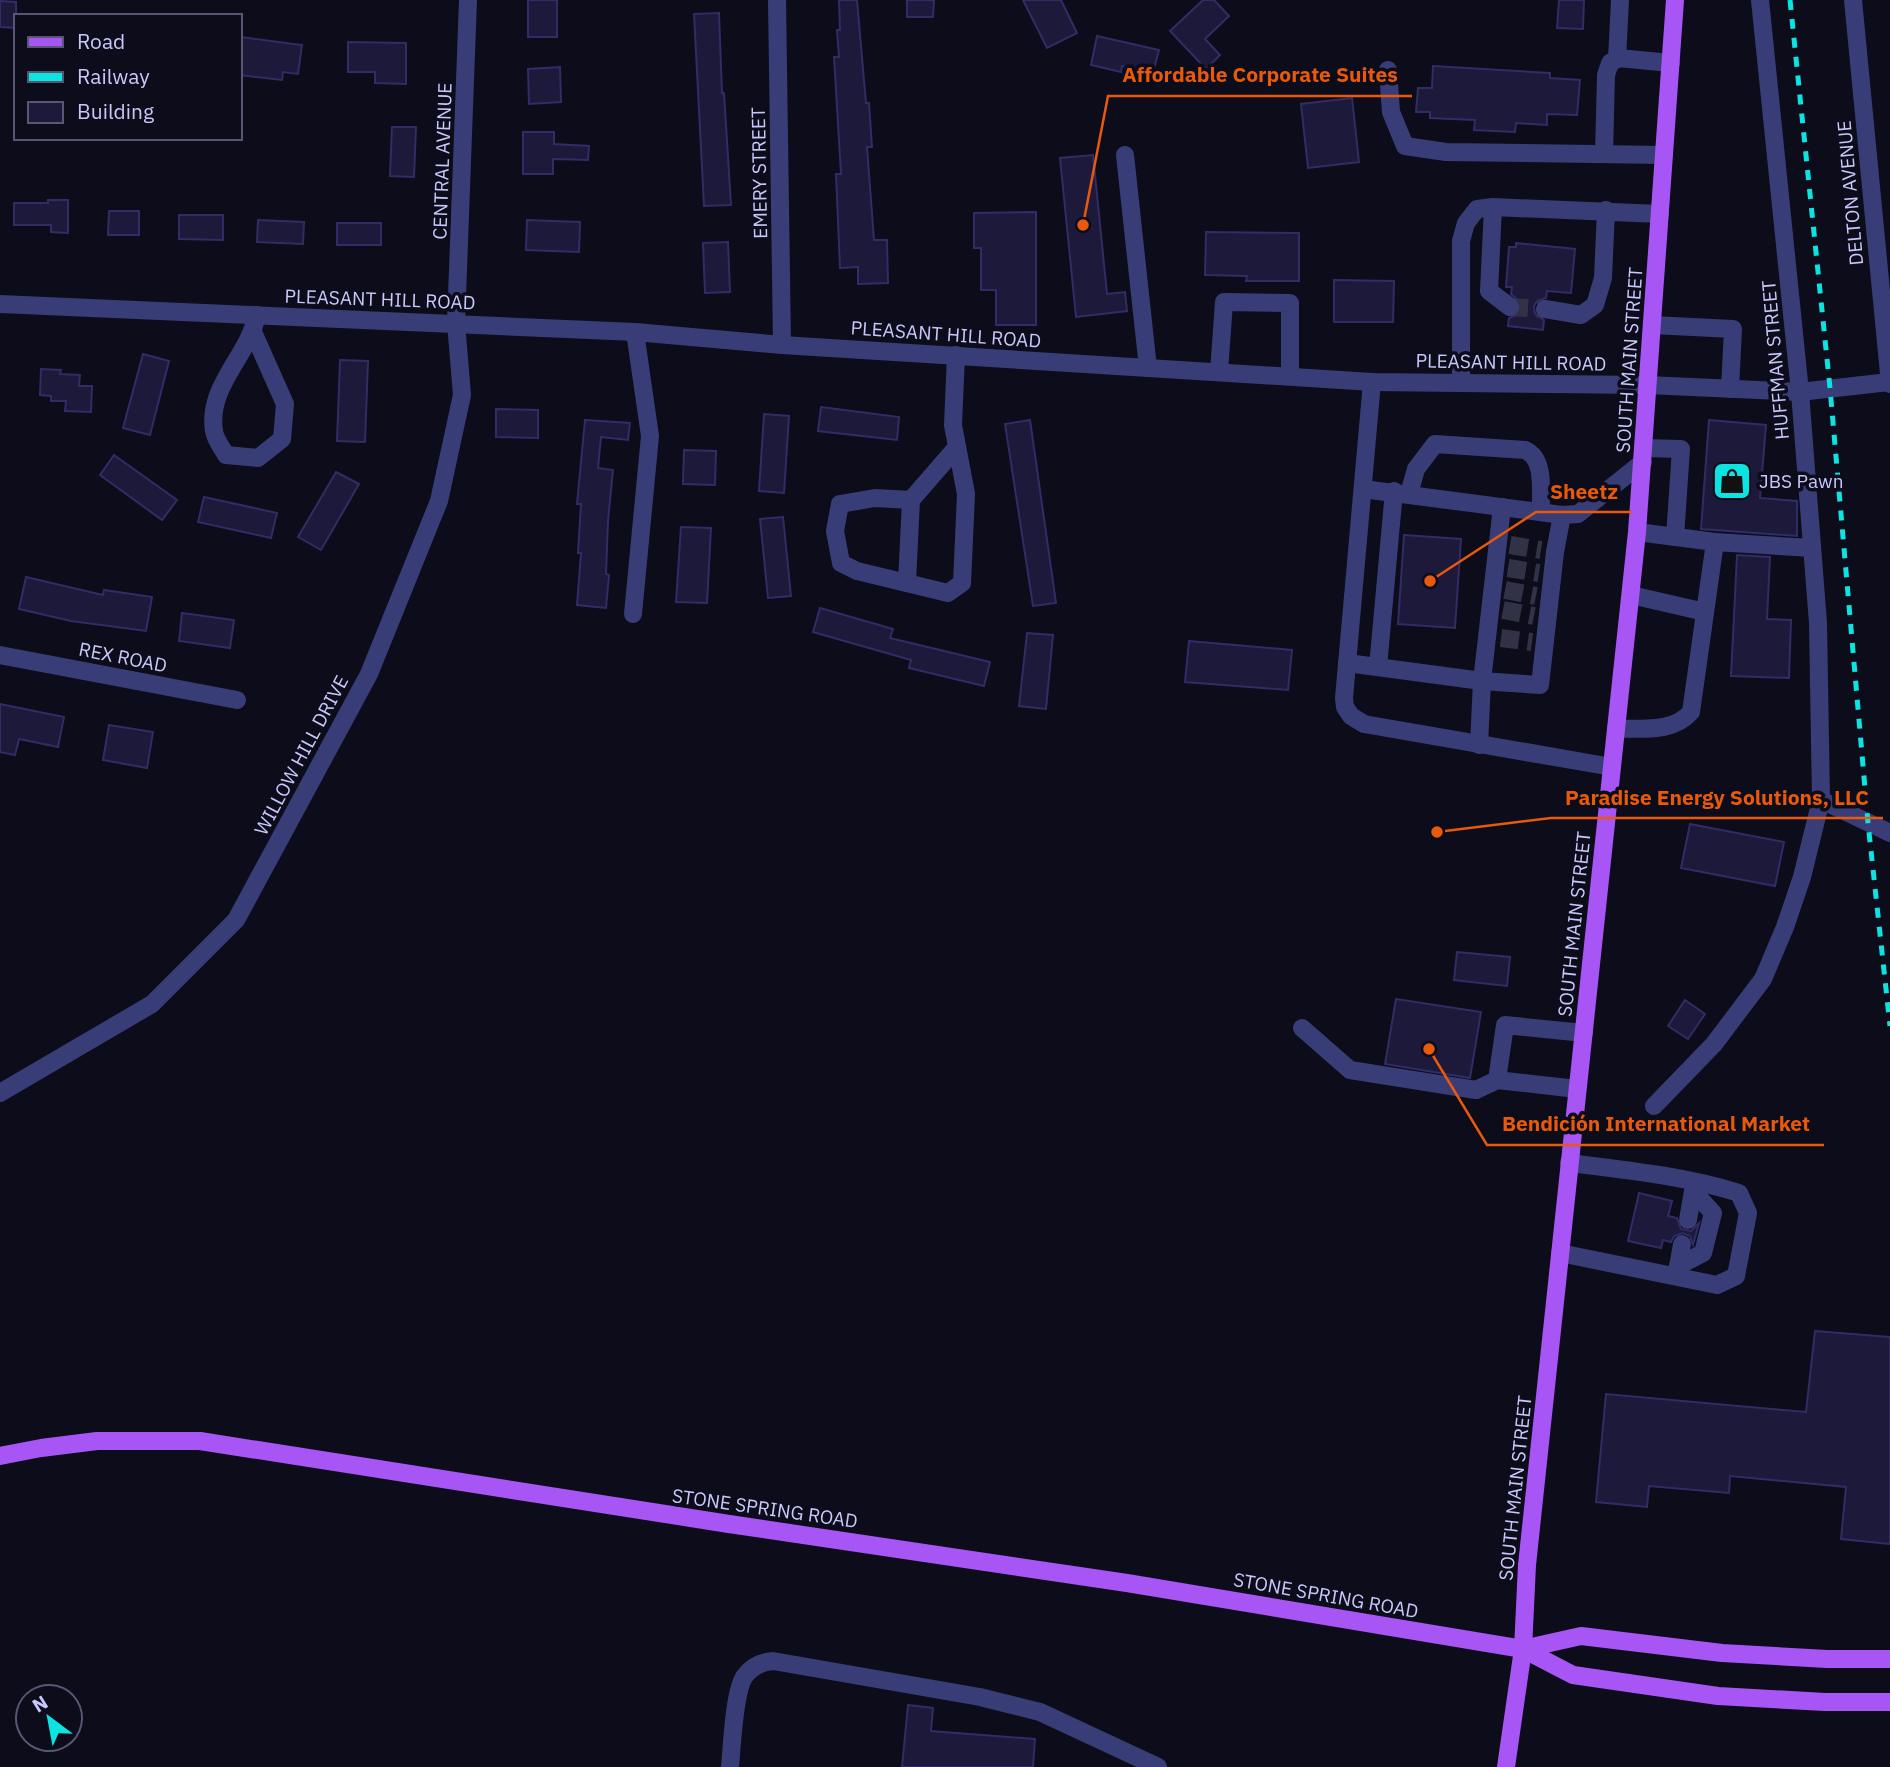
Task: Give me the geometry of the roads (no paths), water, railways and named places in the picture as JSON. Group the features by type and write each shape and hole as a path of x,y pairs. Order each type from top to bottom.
{"main road":[{"name":"SOUTH MAIN STREET","path":"1506,1767 1523,1649 1527,1565 1631,595 1675,0"},
{"name":"STONE SPRING ROAD","path":"0,1456 97,1441 200,1441 1127,1583 1523,1649 1573,1675 1718,1696 1825,1702 1890,1702"},
{"name":"STONE SPRING ROAD","path":"1523,1649 1581,1636 1722,1653 1827,1659 1890,1659"}],"street":[{"name":"CENTRAL AVENUE","path":"457,323 468,0"},
{"name":"EMERY STREET","path":"777,0 782,345"},
{"path":"1617,59 1620,0"},
{"name":"HUFFMAN STREET","path":"1654,1106 1714,1044 1767,971 1786,927 1802,877 1821,800 1818,623 1800,392 1760,0"},
{"name":"DELTON AVENUE","path":"1853,0 1889,383"},
{"path":"1604,154 1606,75 1609,63 1617,59 1671,64"},
{"path":"1388,70 1391,112 1405,146 1446,152 1664,155"},
{"path":"1125,155 1148,368"},
{"path":"1461,383 1461,241 1466,223 1476,209 1493,207 1606,210 1616,213 1660,214"},
{"path":"1493,207 1489,291 1510,307"},
{"path":"1545,309 1581,315 1595,305 1603,278 1606,210"},
{"path":"1219,372 1224,302 1290,303 1290,376"},
{"name":"PLEASANT HILL ROAD","path":"0,304 255,323 457,323 635,332 782,345 1372,382 1647,385 1800,392 1889,383"},
{"path":"255,323 285,404 282,439 258,458 226,455 214,432 215,397 255,323"},
{"name":"WILLOW HILL DRIVE","path":"0,1093 152,1003 236,920 369,674 439,501 461,395 457,323"},
{"path":"1652,325 1733,328 1730,389"},
{"path":"633,614 650,436 635,332"},
{"path":"911,500 876,498 840,504 835,531 841,563 857,571 948,593 962,583 966,495 953,425 956,355"},
{"path":"1372,382 1344,701 1348,713 1358,722 1612,766"},
{"path":"1378,667 1401,492 1435,444 1525,450 1534,454 1539,464 1541,512"},
{"path":"907,583 911,500 957,447"},
{"path":"1363,489 1562,515 1578,513 1643,455 1681,449 1675,537"},
{"path":"1479,745 1482,681 1494,638 1505,544 1502,507"},
{"path":"1347,663 1482,681 1540,685 1538,643 1548,551 1562,515"},
{"path":"1637,532 1715,542 1812,548"},
{"path":"1616,729 1670,726 1682,722 1691,712 1715,542"},
{"path":"1631,595 1705,612"},
{"name":"REX ROAD","path":"0,655 237,700"},
{"path":"1821,800 1890,833"},
{"path":"1497,1080 1505,1025 1584,1033"},
{"path":"1302,1028 1350,1070 1476,1090 1497,1080 1577,1089"},
{"path":"1560,1253 1677,1271 1717,1285 1736,1276 1748,1213 1739,1193 1569,1163"},
{"path":"1688,1220 1693,1186"},
{"path":"1677,1271 1703,1253 1713,1213 1693,1186"},
{"path":"1677,1271 1682,1244"},
{"path":"730,1767 741,1683 752,1668 773,1661 1023,1707 1040,1712 1158,1767"}],"tunnel":[{"path":"1510,307 1545,309"},
{"path":"1510,545 1541,550"},
{"path":"1508,568 1539,573"},
{"path":"1505,590 1536,596"},
{"path":"1503,610 1534,616"},
{"path":"1501,638 1532,642"}],"railway":[{"path":"1790,0 1830,388 1868,823 1890,1026"}],"place":[{"name":"Affordable Corporate Suites","path":"1083,225"},
{"name":"JBS Pawn","path":"1732,481"},
{"name":"Sheetz","path":"1430,581"},
{"name":"Paradise Energy Solutions, LLC","path":"1437,832"},
{"name":"Bendición International Market","path":"1429,1049"}]}
